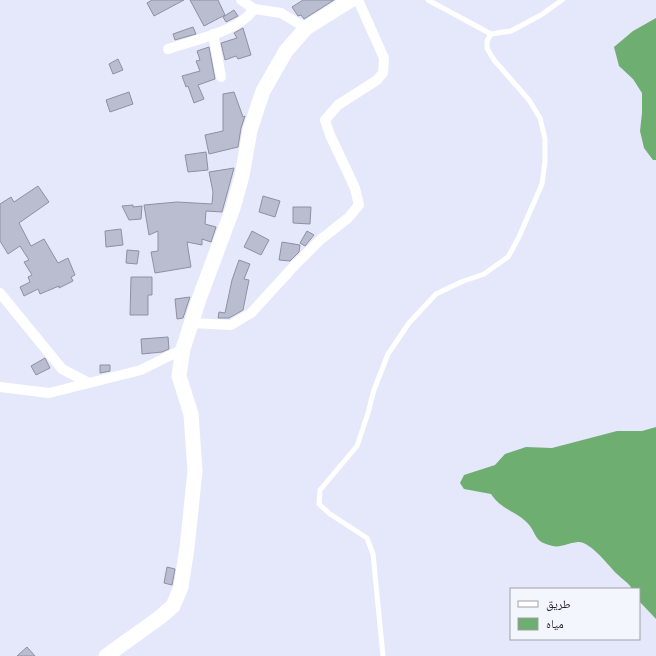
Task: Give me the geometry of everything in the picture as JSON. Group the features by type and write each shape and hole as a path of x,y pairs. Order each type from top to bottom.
{"street":[{"path":"241,0 254,9 281,13 306,28"},
{"path":"106,656 159,618 173,606 181,587 187,548 195,471 190,414 179,376 183,349 233,208 242,176 250,130 263,92 286,51 306,28 351,0"},
{"path":"191,323 231,325 251,313 295,265 320,240 348,218 359,205 355,188 330,135 325,120 338,104 377,80 383,73 384,58 358,0"},
{"path":"168,49 236,25 250,16 254,9"},
{"path":"213,34 221,77"},
{"path":"0,293 62,369 89,383"},
{"path":"0,387 49,393 141,370 183,349"}],"lane":[{"path":"428,0 491,34 511,31 541,15 562,0"},
{"path":"383,656 373,554 367,538 330,514 319,504 320,490 357,446 368,414 374,390 388,354 409,323 436,294 461,282 484,274 508,257 518,239 542,184 545,162 545,139 540,118 529,100 494,60 487,48 487,40 491,34"}],"water":[{"path":"656,18 656,160 653,160 644,148 640,131 642,93 633,79 619,66 614,47 633,31"},
{"path":"656,427 656,619 640,602 640,588 631,588 588,545 578,542 562,546 551,546 542,542 538,539 525,521 505,508 495,500 491,494 464,489 460,483 464,475 495,465 505,454 526,447 552,448 617,431 642,431"}],"building":[{"path":"152,0 184,0 154,16 147,3"},
{"path":"190,0 218,0 225,15 204,26"},
{"path":"303,0 334,0 304,19 301,15 298,16 292,7"},
{"path":"234,10 238,16 226,22 223,17"},
{"path":"193,27 196,34 175,40 173,34"},
{"path":"243,28 251,55 238,59 236,56 225,60 221,43 237,38 234,33"},
{"path":"209,47 215,79 198,85 204,99 194,103 188,86 186,87 182,76 200,71 196,61 200,60 197,51"},
{"path":"118,59 123,70 113,74 109,64"},
{"path":"129,92 133,104 110,112 106,100"},
{"path":"234,92 243,117 245,116 241,128 238,147 209,154 205,135 223,131 223,94"},
{"path":"206,152 208,170 188,172 185,155"},
{"path":"234,168 222,212 206,211 205,224 216,227 211,242 202,239 202,245 187,242 191,267 155,273 151,252 158,251 158,231 149,235 144,205 177,202 212,204 213,192 209,172"},
{"path":"38,186 49,202 19,223 31,246 44,239 58,263 68,258 75,275 71,277 73,281 59,288 59,286 40,294 38,289 24,296 20,287 30,282 28,277 32,275 24,262 29,260 20,246 8,254 0,241 0,204 11,197 14,202"},
{"path":"263,196 280,201 275,217 259,212"},
{"path":"133,205 133,207 142,206 141,219 129,220 122,206"},
{"path":"293,207 311,207 310,224 293,223"},
{"path":"121,229 123,245 106,247 105,231"},
{"path":"252,231 269,240 261,255 244,247"},
{"path":"307,231 314,235 305,246 300,243"},
{"path":"282,242 300,245 299,252 290,261 279,260"},
{"path":"127,250 139,251 137,264 126,263"},
{"path":"239,260 250,264 244,279 249,280 243,310 229,318 218,318 219,312 225,313 232,280"},
{"path":"131,277 152,277 152,295 148,295 148,315 130,315"},
{"path":"190,297 183,318 177,319 175,299"},
{"path":"168,337 169,349 162,352 142,354 141,339"},
{"path":"45,358 50,368 36,375 31,366"},
{"path":"100,365 110,365 110,371 100,373"},
{"path":"167,567 175,569 172,585 164,583"},
{"path":"27,647 35,656 17,656"}]}
